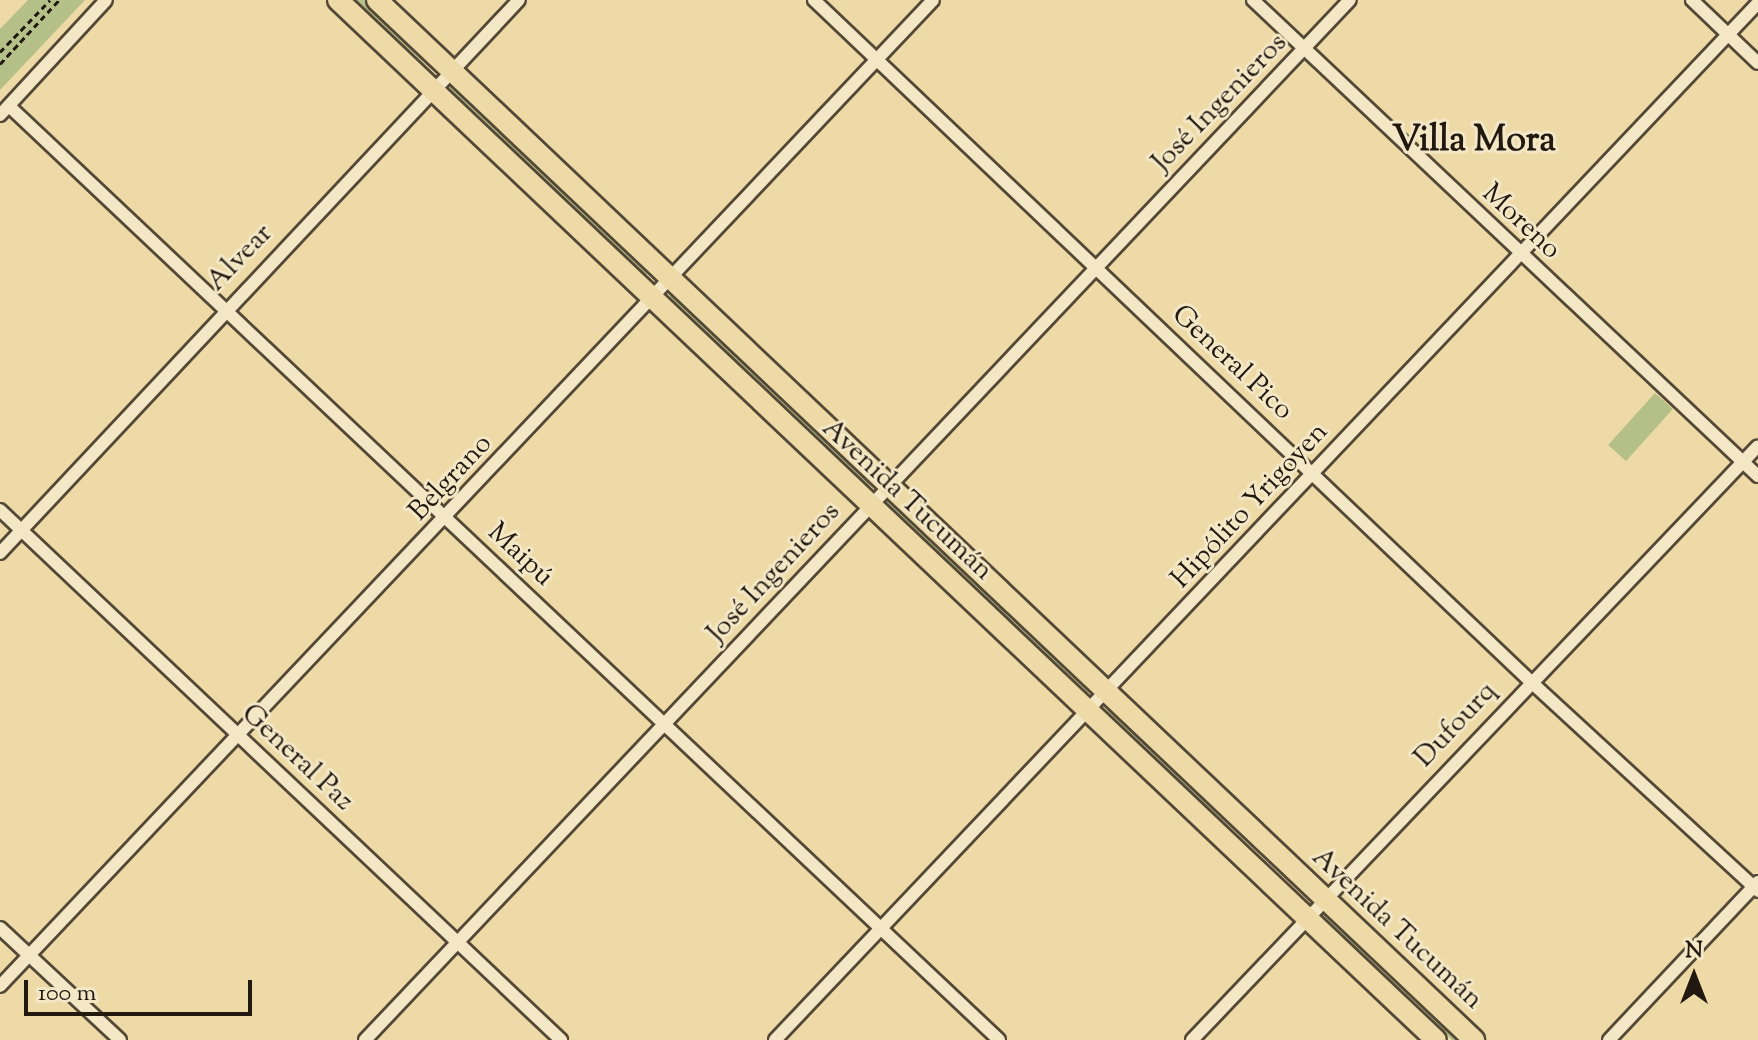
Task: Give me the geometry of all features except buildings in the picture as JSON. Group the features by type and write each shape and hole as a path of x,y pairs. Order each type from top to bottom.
{"main road":[{"name":"Avenida Tucumán","path":"338,0 1436,1040"},
{"name":"Avenida Tucumán","path":"377,0 1474,1040"}],"street":[{"path":"4,110 106,0"},
{"name":"Alvear","path":"0,553 223,310 519,0"},
{"name":"General Pico","path":"814,0 1530,681 1756,886"},
{"name":"Belgrano","path":"0,986 447,519 651,296 933,0"},
{"name":"Moreno","path":"1253,0 1758,476"},
{"name":"José Ingenieros","path":"365,1040 1350,0"},
{"path":"1692,0 1758,63"},
{"name":"Hipólito Yrigoyen","path":"775,1040 1758,3"},
{"name":"Maipú","path":"4,110 447,519 999,1040"},
{"name":"Dufourq","path":"1192,1040 1530,681 1758,446"},
{"name":"General Paz","path":"0,510 561,1040"},
{"path":"1609,1040 1756,886"},
{"path":"0,928 120,1040"}],"path":[{"path":"0,52 50,0"},
{"path":"0,64 59,0"}],"green space":[{"path":"28,0 85,0 0,90 0,29"},
{"path":"352,0 367,0 432,62 431,69"},
{"path":"458,85 651,264 650,274 642,274 451,94 449,86"},
{"path":"672,288 873,479 869,486 669,301"},
{"path":"1655,393 1673,409 1626,461 1608,445"},
{"path":"893,495 1090,679 1091,691 1087,694 1033,646 886,503"},
{"path":"1115,704 1307,886 1306,896 1104,713"},
{"path":"1324,911 1467,1040 1452,1040 1322,916"}],"district":[{"name":"Villa Mora","path":"1474,142"}]}
